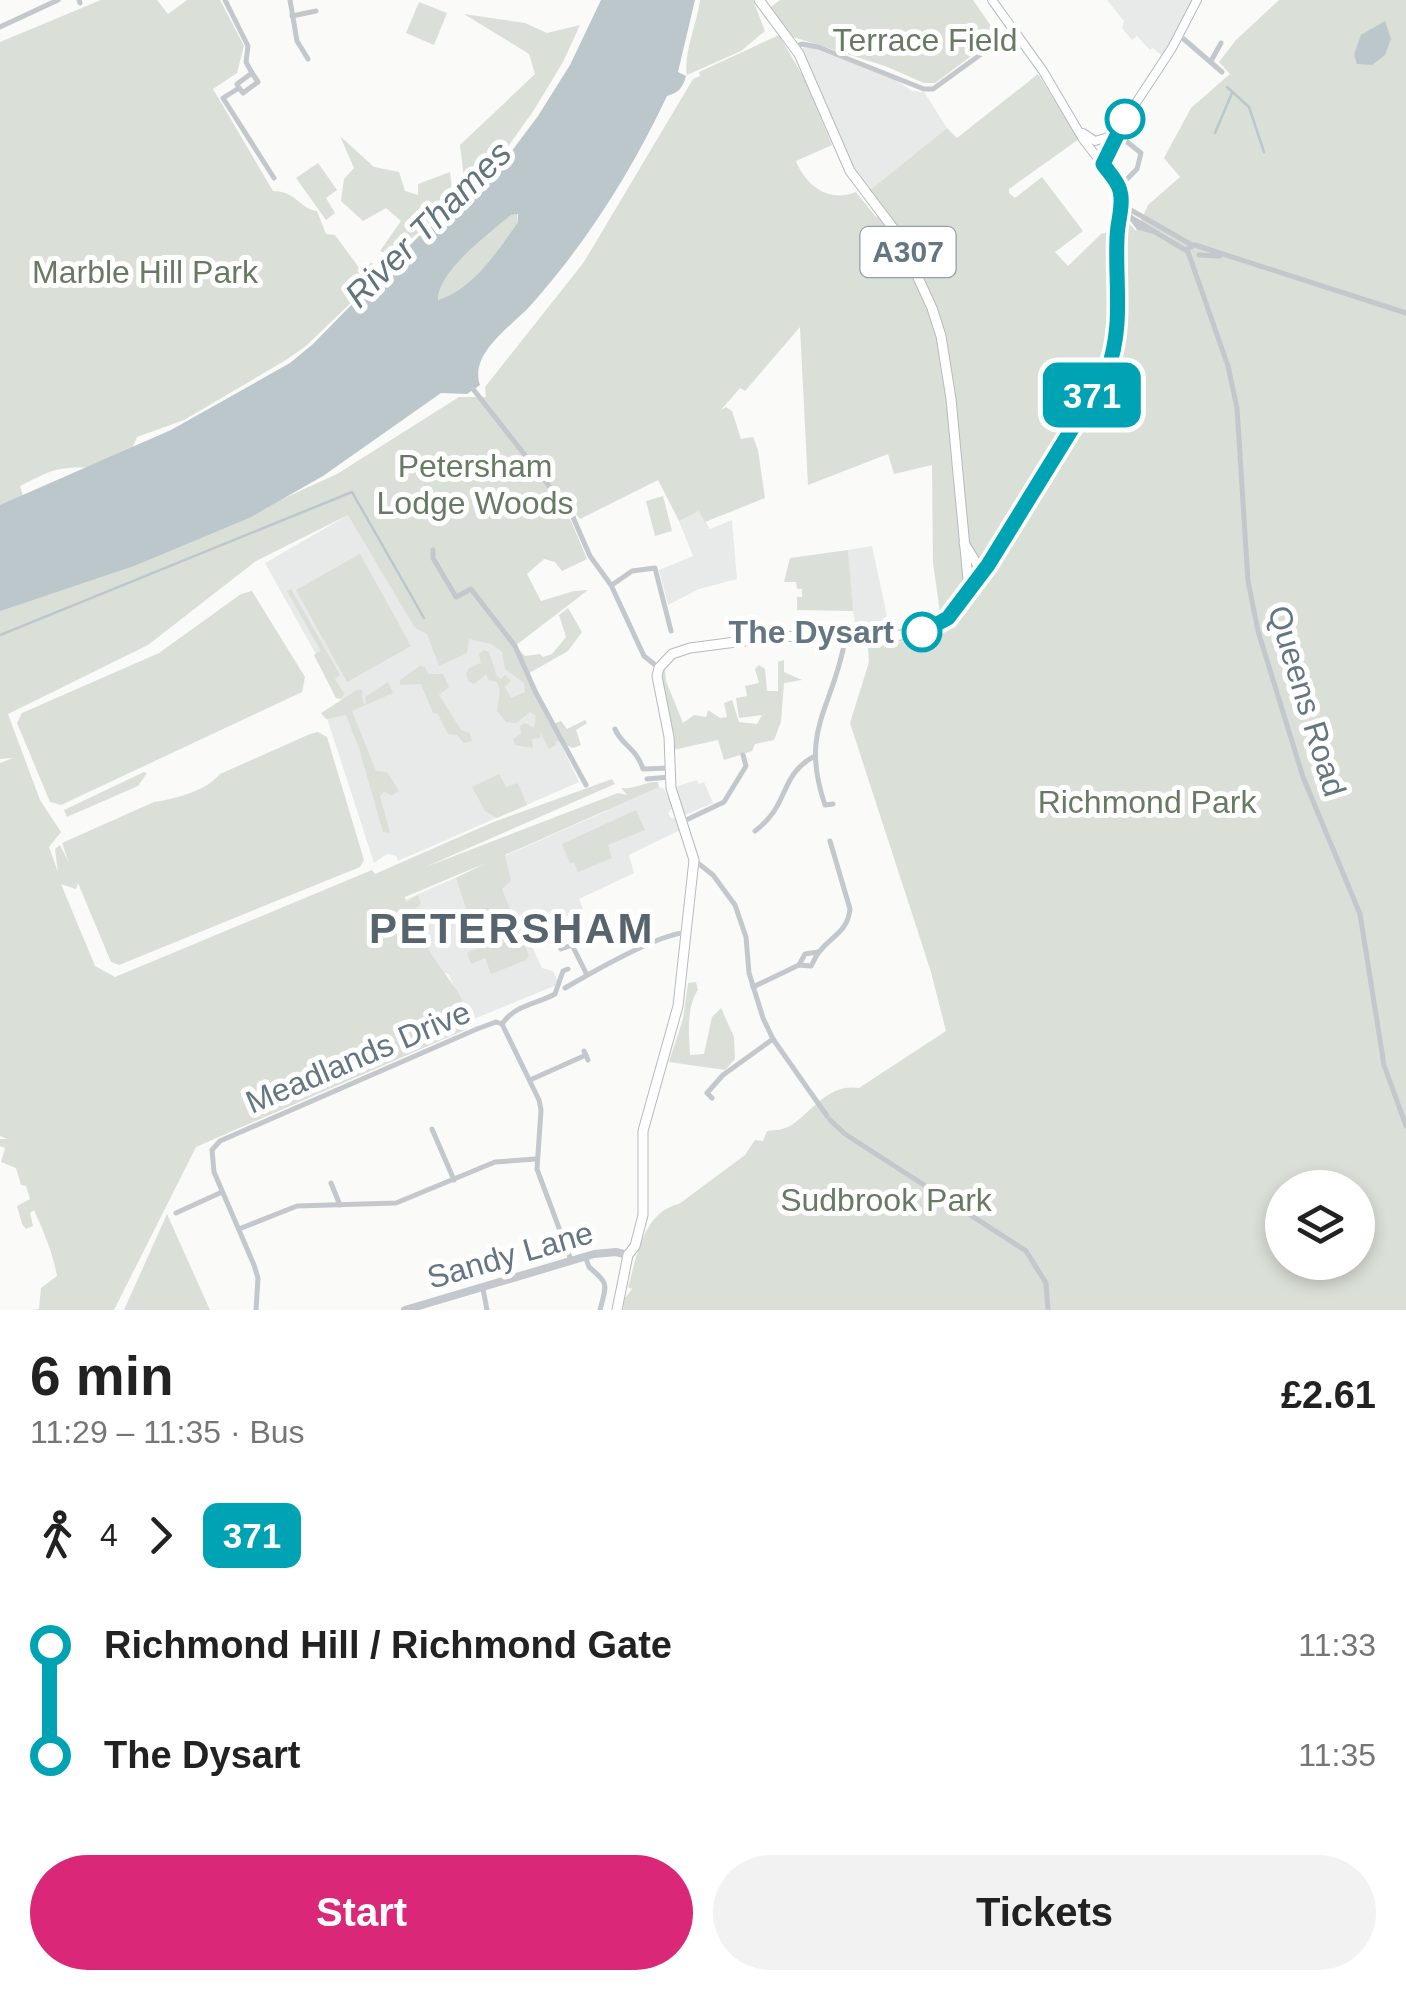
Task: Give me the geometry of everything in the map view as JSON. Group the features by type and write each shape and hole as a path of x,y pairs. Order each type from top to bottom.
{"main road":[{"name":"A307","path":"758,0 794,46 850,172 899,236 932,308 952,399 969,590"},
{"path":"618,1310 628,1255 635,1246 644,1211 644,1124 677,1013 694,860 670,773 658,668 672,654 690,648 782,636 880,639 926,631 948,618 988,565 1107,372 1116,349 1120,295 1117,225 1122,205 1119,186 992,0"},
{"path":"1103,164 1115,134 1197,0"},
{"path":"1077,126 1086,137 1095,140 1115,134"},
{"path":"963,540 977,564 988,565"}],"street":[{"path":"0,27 58,0"},
{"path":"225,0 248,46 246,62 258,82 243,93 237,84 252,73"},
{"path":"290,0 296,41 308,59"},
{"path":"292,16 316,11"},
{"path":"794,46 818,47 924,89 933,89 1013,30"},
{"path":"1179,35 1222,72"},
{"path":"1211,61 1221,43"},
{"path":"239,88 224,98 274,178"},
{"path":"1115,134 1140,153 1137,169 1127,180"},
{"path":"1122,205 1138,227 1194,252 1228,256 1406,313"},
{"path":"1122,205 1194,252"},
{"name":"Queens Road","path":"1194,252 1198,283 1228,366 1238,408 1248,581 1258,631 1303,776 1360,914 1384,1064 1406,1126"},
{"path":"473,389 572,515 644,656 658,668"},
{"path":"433,550 433,558 456,596 471,589 515,646 586,785"},
{"path":"611,585 632,571 655,568 671,630"},
{"path":"825,806 813,756 820,716 845,640"},
{"path":"615,729 618,738 632,745 643,769 670,773"},
{"path":"607,742 618,738"},
{"path":"684,821 726,801 746,766 743,756"},
{"path":"754,831 773,816 792,774 813,756"},
{"path":"647,780 670,773"},
{"path":"753,987 799,965 811,966 818,952 838,936 849,919 850,909 830,842"},
{"path":"694,860 712,875 735,906 746,937 753,987 772,1039 828,1118 845,1134 1026,1251 1046,1284 1048,1310"},
{"name":"Meadlands Drive","path":"256,1310 258,1278 211,1158 220,1141 477,1029 496,1022 502,1024 517,1008 536,1004 587,975 661,940 686,933"},
{"path":"561,949 572,945 587,975"},
{"path":"799,965 805,954 818,952"},
{"path":"562,989 563,971 568,968"},
{"path":"502,1024 541,1110 536,1160 540,1183 572,1260"},
{"path":"712,1098 708,1092 723,1075 772,1039"},
{"path":"530,1080 586,1056"},
{"path":"432,1128 454,1180"},
{"path":"239,1229 297,1206 396,1203 495,1162 536,1160"},
{"path":"331,1182 340,1205"},
{"path":"176,1213 222,1192"},
{"name":"Sandy Lane","path":"405,1310 585,1256 612,1252 628,1255"},
{"path":"585,1256 589,1268 603,1277 605,1283 600,1310"},
{"path":"484,1289 487,1310"}],"shaded area":[{"path":"601,0 695,0 678,72 686,76 683,84 667,96 623,179 571,256 486,351 478,373 480,385 467,394 441,393 323,476 249,518 134,566 0,611 0,505 171,430 290,363 419,236 481,190 538,116 570,65","holes":["518,214 518,222 474,278 438,300 446,277 466,254 511,215"]},
{"path":"1107,0 1194,0 1163,57 1137,36 1132,40 1122,28 1124,21"},
{"path":"1385,21 1391,39 1385,55 1372,65 1357,64 1354,54 1361,35"},
{"path":"807,46 895,79 912,91 924,92 947,128 869,191 846,155 802,48"},
{"path":"699,511 710,529 732,520 737,579 699,589 668,605 659,570 693,556 679,521"},
{"path":"348,515 421,628 515,648 579,782 398,861 396,856 387,854 374,863 326,715 346,708 265,563"},
{"path":"872,546 890,630 857,635 848,550"},
{"path":"697,780 699,784 704,782 713,803 685,815 675,787"},
{"path":"655,785 664,789 673,807 668,813 677,818 680,830 629,855 634,873 579,899 583,909 526,934 542,968 553,971 559,984 469,1021 449,975 430,965 405,900 604,812"}],"green space":[{"name":"Marble Hill Park","path":"101,0 157,0 168,14 187,0 220,0 244,46 237,73 213,89 273,191 287,194 317,211 326,234 335,235 360,269 371,263 378,265 382,273 306,346 286,360 184,420 137,437 130,451 113,465 47,473 20,486 24,499 0,510 0,42"},
{"path":"700,0 753,0 765,31 741,51 687,75 687,58"},
{"name":"Terrace Field","path":"780,0 973,0 998,36 935,83 924,83 885,66 793,37 770,8"},
{"name":"Richmond Park","path":"1279,0 1406,0 1406,1310 623,1310 632,1289 628,1287 643,1237 657,1216 745,1155 755,1140 763,1141 767,1131 790,1126 838,1090 859,1088 946,1031 931,972 850,723 869,662 868,647 933,636 959,612 965,613 964,605 999,557 1109,375 1122,320 1121,224 1127,221 1136,231 1148,205 1180,177 1164,158 1191,108 1230,74 1219,62 1236,40"},
{"path":"419,2 447,13 434,45 406,33"},
{"path":"464,14 525,23 547,33 580,25 534,110 499,159 474,187 391,255 380,251 401,221 386,208 363,221 341,201 344,179 354,168 340,136 374,167 399,172 405,191 418,195 418,184 450,172 453,195 465,186 460,145 535,74 529,54"},
{"name":"Petersham Lodge Woods","path":"779,35 805,80 832,145 796,161 800,170 812,185 828,194 856,192 876,217 886,210 869,191 947,128 957,138 1038,74 1079,139 1009,189 1009,193 1015,198 1042,177 1083,231 1055,252 1068,266 1101,234 1108,232 1110,319 1094,382 982,566 940,612 933,563 932,465 894,474 888,454 808,485 800,327 745,391 740,388 721,410 726,407 732,411 741,439 753,437 765,498 705,522 699,511 679,521 658,480 580,519 576,514 576,519 508,431 571,521 587,559 562,571 555,562 544,559 527,574 541,601 588,590 515,646 525,656 552,654 566,637 559,615 568,608 582,632 568,651 526,675 550,725 561,721 567,729 585,720 587,723 576,730 581,745 573,748 555,740 556,745 549,749 541,733 540,738 532,739 533,748 515,745 513,739 521,734 520,726 525,723 534,728 536,716 530,712 516,723 506,722 497,711 497,682 489,680 486,674 474,684 466,674 469,668 481,663 479,654 484,650 489,652 497,676 501,679 505,675 511,680 505,687 511,698 525,692 524,683 505,669 502,652 491,644 469,639 467,653 439,666 427,634 415,628 348,515 256,561 148,645 8,714 40,800 61,832 49,847 58,872 55,849 60,845 69,863 62,843 154,802 199,790 220,774 310,734 318,732 327,737 364,860 360,867 119,965 111,962 78,883 76,889 61,884 95,966 115,977 372,870 375,874 491,823 612,779 615,784 423,868 618,793 627,795 621,788 653,782 658,782 659,787 505,855 511,881 502,889 529,956 526,960 491,974 485,958 471,964 467,953 479,948 456,878 486,863 405,897 406,902 418,895 421,904 412,911 418,926 423,928 431,954 463,1002 467,1029 196,1147 114,1310 33,1310 39,1309 41,1288 57,1276 34,1210 30,1213 33,1226 26,1229 22,1224 17,1206 30,1199 26,1186 21,1185 16,1168 1,1162 5,1148 0,1146 0,1139 7,1139 0,1136 0,763 13,758 0,759 0,609 204,535 337,474 459,397 486,397 485,387 584,262 693,79 700,76 699,72"},
{"path":"318,163 337,190 326,198 335,213 326,220 296,178"},
{"path":"517,214 518,222 474,279 438,300 440,289 455,265 490,232"},
{"path":"663,496 672,531 655,536 646,501"},
{"path":"848,550 853,611 797,610 797,597 802,597 802,589 797,589 796,582 784,582 790,558"},
{"path":"360,554 411,646 347,682 296,590"},
{"path":"291,589 340,675 335,679 344,694 341,699 336,698 314,655 321,651 287,591"},
{"path":"252,591 305,677 302,692 61,805 50,802 17,723 22,713 159,653 241,594"},
{"path":"784,660 784,672 802,680 784,683 781,722 774,740 755,744 752,751 724,760 718,740 673,750 660,678 665,669 683,723 694,715 706,717 708,710 720,718 727,717 724,703 732,700 739,722 757,724 762,715 739,718 736,698 747,696 745,686 759,683 755,669 759,665 765,669 767,691 778,691 778,662"},
{"path":"420,666 428,674 443,674 449,687 439,695 461,730 470,733 472,741 464,743 457,735 448,734 438,714 433,713 421,684 400,685 400,680"},
{"path":"388,682 393,693 352,711 376,771 387,772 399,791 380,796 390,833 383,832 346,715 326,719 321,713 357,690 362,690 363,704 366,703 365,697"},
{"path":"147,773 138,786 67,817 64,810"},
{"path":"499,774 506,787 518,783 527,805 497,818 485,811 472,787"},
{"path":"636,810 645,830 608,845 612,858 578,872 562,844"},
{"path":"696,982 698,990 689,1021 690,1055 704,1054 712,1017 721,1008 734,1037 735,1059 725,1070 669,1062 683,1019 688,983"},
{"path":"167,1214 210,1310 124,1310"}],"waterway":[{"path":"1227,87 1249,107 1264,152"},
{"path":"1215,133 1232,93"},
{"path":"0,635 352,492 424,618"}],"bus line":[{"name":"371","path":"922,632 948,618 988,565 1107,372 1116,349 1119,324 1116,251 1122,205 1119,186 1103,164 1125,119"}],"place":[{"name":"The Dysart","path":"922,632"}],"district":[{"name":"PETERSHAM","path":"512,928"}],"water label":[{"name":"River Thames","path":"428,224"}],"park label":[{"name":"Sudbrook Park","path":"886,1200"}]}
